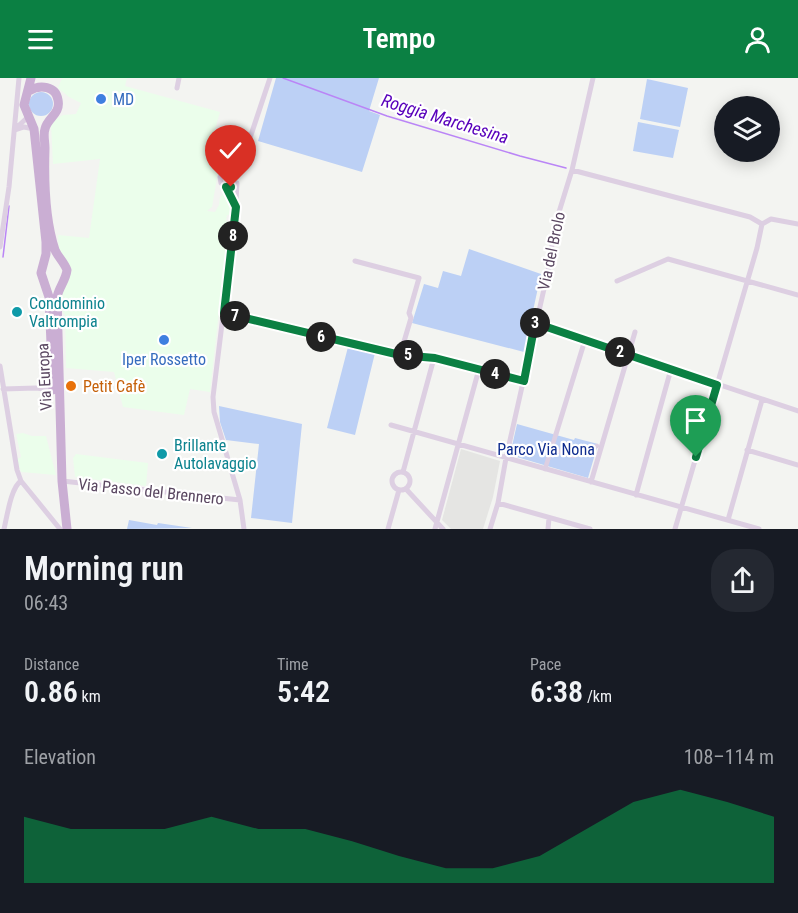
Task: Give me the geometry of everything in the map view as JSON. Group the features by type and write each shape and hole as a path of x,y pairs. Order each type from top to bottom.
{"main road":[{"name":"Via Europa","path":"31,78 24,93 24,105 34,129 46,242 46,254 41,273 45,281 51,311 53,390 62,477"},
{"name":"Via Europa","path":"24,93 45,83 58,99 58,108 45,129 45,180 52,237 56,253 67,270 57,297 62,477"},
{"path":"28,114 39,121 54,116"},
{"path":"43,265 54,258 63,262"},
{"path":"45,281 52,285 64,280"},
{"path":"62,477 67,529"}],"street":[{"path":"0,247 9,187 16,112 24,93 19,78"},
{"path":"177,88 179,78"},
{"path":"244,529 240,500 214,411 213,395 236,207 237,180 270,78"},
{"name":"Via del Brolo","path":"489,529 498,503 548,271 555,225 572,170 593,78"},
{"path":"16,112 28,114"},
{"path":"14,130 28,114"},
{"path":"14,130 24,127 34,129"},
{"path":"236,207 226,187 221,183 221,175 245,158"},
{"path":"231,170 237,180"},
{"path":"572,170 750,217 762,226"},
{"path":"226,187 231,187 237,180"},
{"path":"675,529 762,226 771,219 798,224"},
{"path":"617,281 668,259 798,295"},
{"path":"355,261 419,278 410,313 411,318 400,355"},
{"path":"224,313 400,355 435,358 524,381"},
{"path":"535,323 798,411"},
{"path":"591,482 635,332"},
{"path":"545,469 585,340"},
{"path":"404,472 413,432 435,358"},
{"path":"0,366 14,459 21,481 60,529"},
{"path":"436,526 479,369"},
{"path":"636,495 671,369"},
{"path":"3,389 53,390"},
{"path":"728,520 762,400"},
{"path":"391,425 759,529"},
{"path":"545,447 574,456 597,446"},
{"path":"747,450 798,465"},
{"path":"404,472 409,475 410,481 406,489 399,490 392,484 395,473 404,472"},
{"name":"Via Passo del Brennero","path":"62,477 240,500"},
{"path":"4,529 14,490 17,483 21,481"},
{"path":"406,489 436,526 443,529"},
{"path":"388,529 399,490"},
{"path":"498,503 590,529"},
{"path":"548,529 549,518"}],"shaded area":[{"path":"62,78 127,78 125,86 220,112 208,154 218,172 212,207 207,211 215,212 220,197 224,193 229,196 231,203 230,215 227,215 226,221 229,222 210,392 190,389 184,415 123,407 114,372 66,368 65,315 61,308 62,288 67,278 59,252 58,235 89,238 100,159 53,164 51,125 55,119 63,115 76,114 81,103 58,88"},
{"path":"23,433 32,436 46,436 56,475 21,472 17,459 21,457 16,434"},
{"path":"461,449 500,461 493,497 483,529 451,529 442,520"},
{"path":"76,454 148,463 146,486 75,477 73,458"}],"green space":[{"path":"276,78 379,78 369,111 380,115 362,172 258,141"},
{"path":"647,79 688,88 680,127 640,119"},
{"path":"36,92 46,92 53,99 53,109 46,116 36,116 29,109 29,99"},
{"path":"638,122 679,130 673,158 633,151"},
{"path":"469,249 541,274 524,352 412,323 424,284 438,288 443,271 461,276"},
{"path":"348,347 375,353 355,435 327,428"},
{"path":"219,406 302,424 292,523 251,518 259,444 226,440 220,422"},
{"name":"Parco Via Nona","path":"517,424 574,440 575,438 598,444 588,478 510,455"},
{"path":"129,520 157,525 158,523 192,528 127,529"}],"waterway":[{"name":"Roggia Marchesina","path":"283,78 387,116 566,168"},
{"path":"3,257 9,206"}],"place":[{"name":"MD","path":"101,99"},
{"name":"Condominio Valtrompia","path":"17,312"},
{"name":"Iper Rossetto","path":"164,340"},
{"name":"Petit Cafè","path":"71,386"},
{"name":"Brillante Autolavaggio","path":"162,454"}],"route":[{"path":"231,187 226,187 236,207 224,313 400,355 435,358 524,381 535,323 717,385 696,457"}]}
